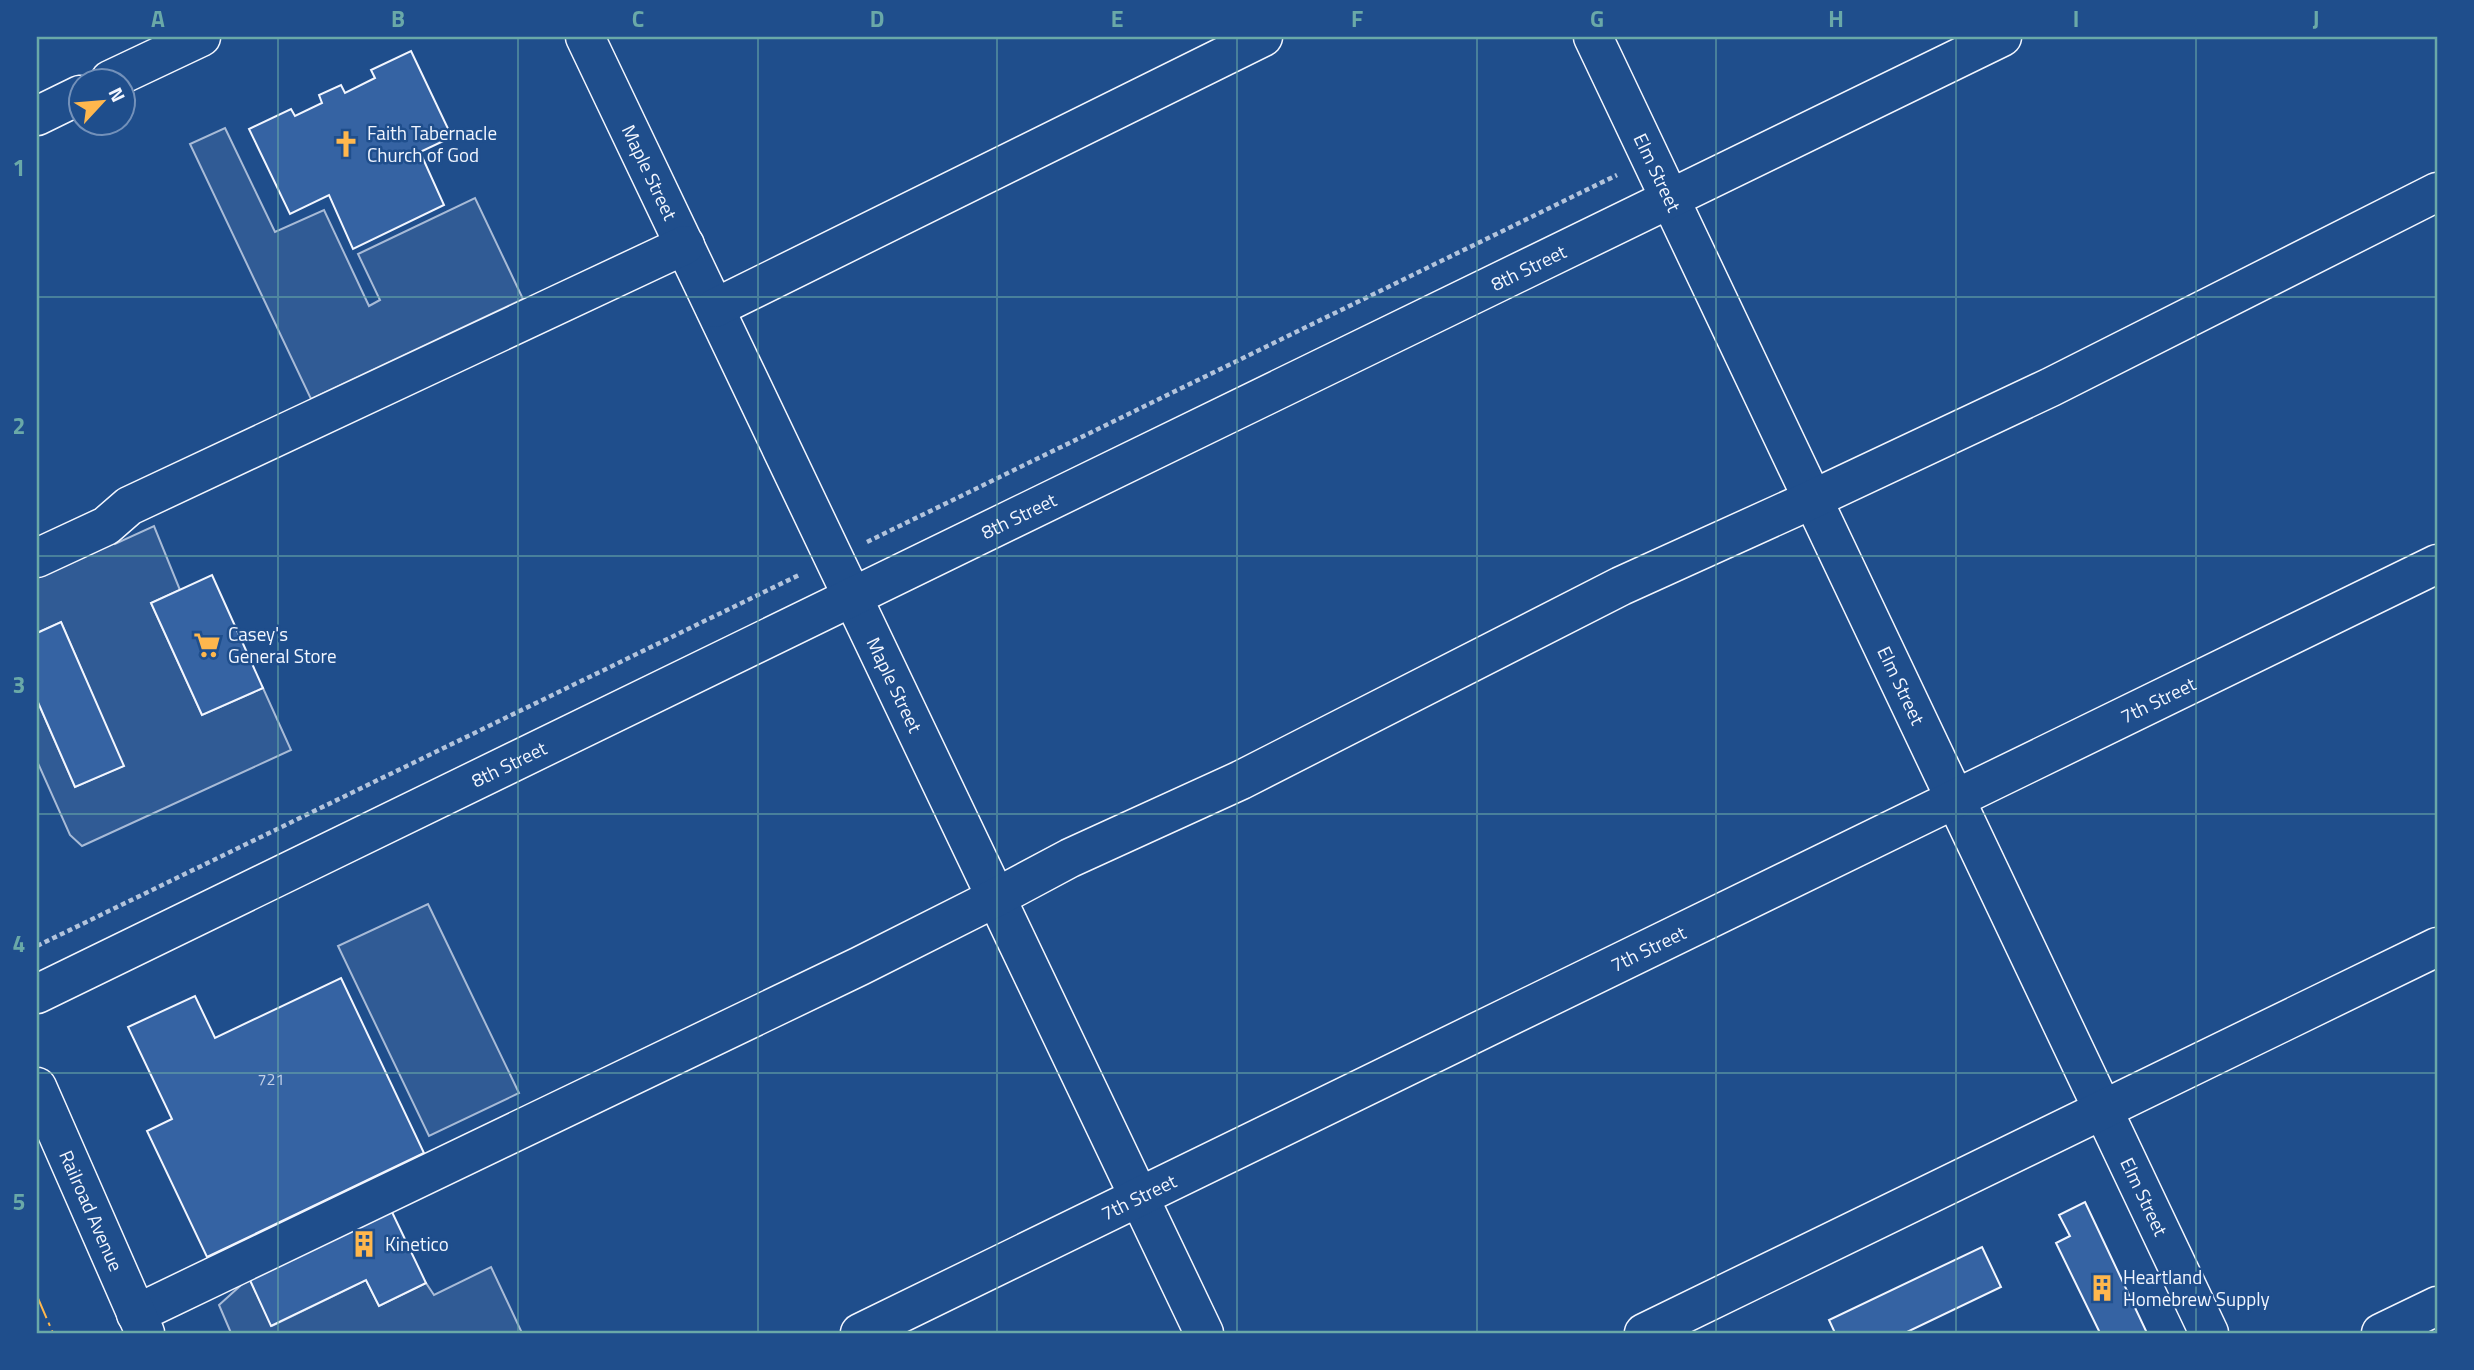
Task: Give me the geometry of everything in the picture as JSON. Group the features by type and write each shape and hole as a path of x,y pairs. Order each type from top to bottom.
{"street":[{"path":"136,68 201,37"},
{"name":"Maple Street","path":"585,37 1205,1333"},
{"path":"715,308 1264,37"},
{"name":"Elm Street","path":"1593,37 2209,1333"},
{"name":"8th Street","path":"37,994 2002,37"},
{"path":"37,116 66,102"},
{"path":"140,1323 471,1154 997,897 1070,858 1241,780 1621,586 2052,387 2437,192"},
{"path":"37,558 106,526 129,506 685,245"},
{"name":"7th Street","path":"860,1333 2437,564"},
{"path":"1644,1333 2437,947"},
{"name":"Railroad Avenue","path":"37,1087 140,1323"},
{"path":"2381,1333 2437,1306"}],"path":[{"path":"858,546 1625,171"},
{"path":"37,946 808,570"}],"shaded area":[{"path":"225,128 275,232 324,210 369,306 380,300 358,254 475,198 523,299 311,399 190,144"},
{"path":"106,526 115,544 154,526 180,590 151,603 202,715 263,688 291,750 82,846 70,835 37,761 37,700 75,787 123,766 61,622 37,633 37,558"},
{"path":"428,904 519,1093 429,1136 338,946"},
{"path":"491,1267 522,1333 231,1333 219,1305 249,1278 272,1326 366,1280 379,1306 426,1283 434,1295"}],"building":[{"name":"Faith Tabernacle Church of God","path":"411,51 452,137 420,152 444,205 353,249 329,195 290,214 249,129 291,109 295,116 322,103 319,95 341,85 345,93 375,78 371,70"},
{"name":"Casey's General Store","path":"212,575 263,688 202,715 151,603"},
{"path":"61,622 124,766 75,787 37,700 37,633"},
{"path":"341,978 424,1153 207,1257 147,1131 172,1119 128,1027 195,996 215,1038"},
{"name":"Heartland Homebrew Supply","path":"2085,1202 2147,1333 2100,1333 2056,1243 2070,1236 2059,1215"},
{"name":"Kinetico","path":"391,1210 426,1283 379,1306 366,1280 271,1326 249,1278"},
{"path":"1982,1247 2001,1287 1905,1333 1835,1333 1829,1320"}],"power":[{"path":"37,1296 53,1333"}],"place":[{"name":"Faith Tabernacle Church of God","path":"346,144"},
{"name":"Casey's General Store","path":"207,645"},
{"name":"Kinetico","path":"364,1244"},
{"name":"Heartland Homebrew Supply","path":"2102,1288"}]}
